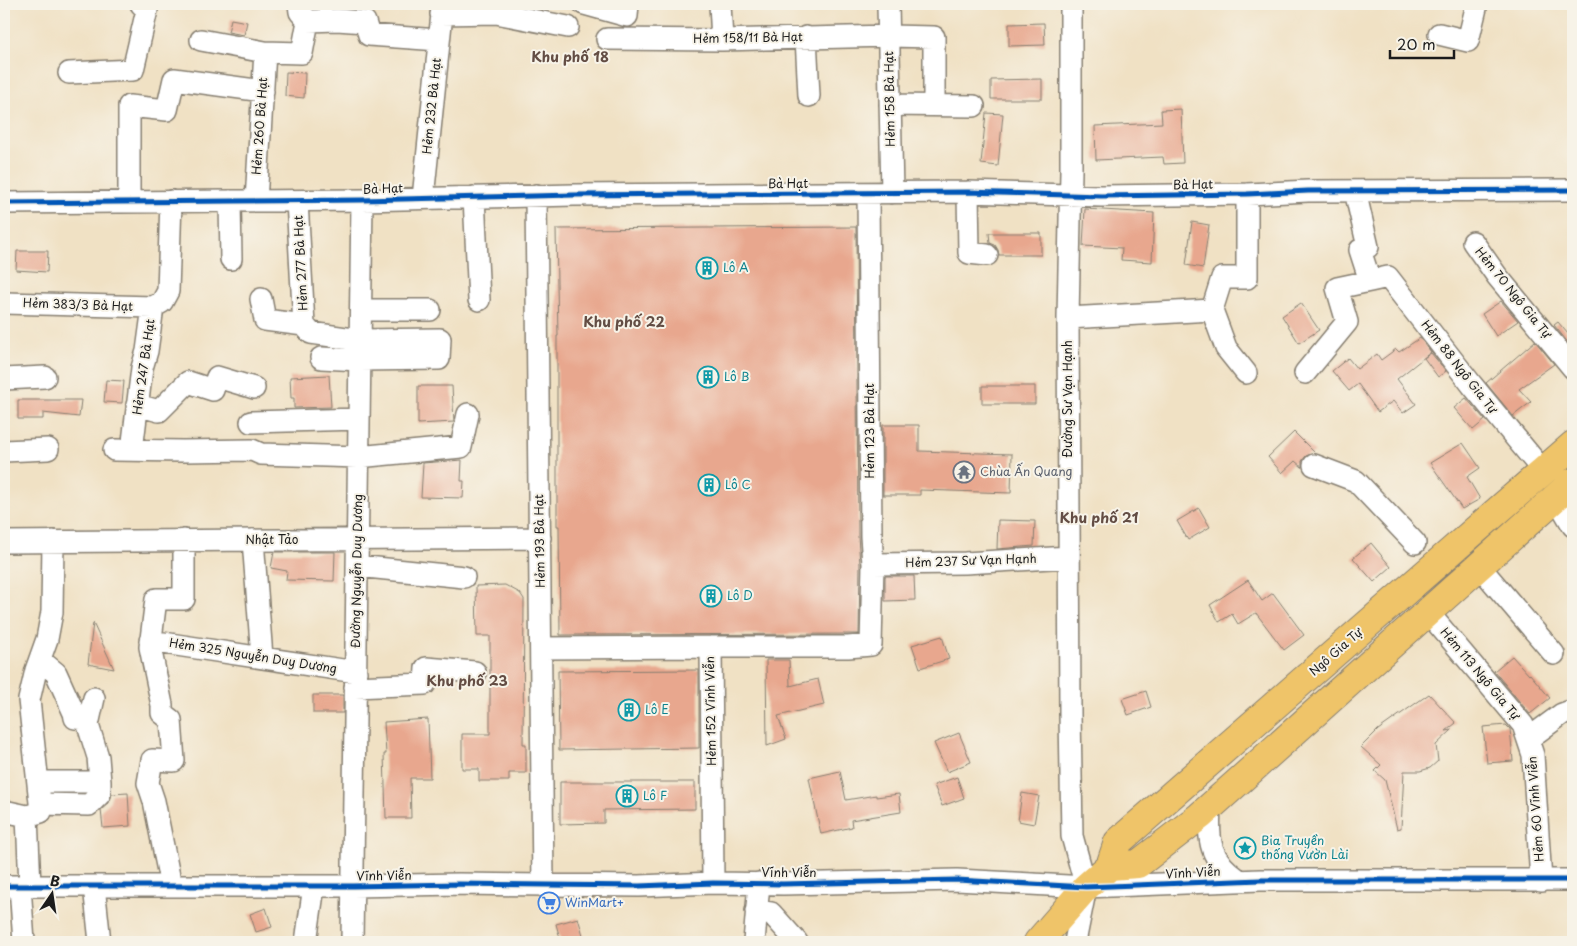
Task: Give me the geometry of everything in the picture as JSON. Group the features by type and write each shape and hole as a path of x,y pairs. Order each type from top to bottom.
{"main road":[{"name":"Ngô Gia Tự","path":"1110,866 1118,842 1573,445"},
{"path":"1038,942 1086,887 1110,866 1138,864 1210,807 1427,611 1480,567 1565,490"}],"street":[{"path":"68,72 133,70 147,10 141,4"},
{"path":"584,4 626,16 628,4"},
{"path":"720,4 722,40"},
{"name":"Hẻm 158 Bà Hạt","path":"888,4 892,193"},
{"name":"Đường Sư Vạn Hạnh","path":"1071,4 1068,318 1072,836 1086,887 1075,942"},
{"path":"1439,34 1468,40 1477,4"},
{"path":"442,9 496,13 568,27"},
{"name":"Hẻm 232 Bà Hạt","path":"423,198 442,9"},
{"path":"201,40 265,52 302,54 303,12 336,20 365,22 369,35 439,40"},
{"path":"806,37 809,96"},
{"name":"Hẻm 158/11 Bà Hạt","path":"607,39 722,40 806,37 934,37 934,105"},
{"name":"Hẻm 260 Bà Hạt","path":"256,201 265,52"},
{"path":"129,202 130,106 167,110 174,79 263,91"},
{"path":"890,105 974,106"},
{"name":"Bà Hạt","path":"4,203 362,200 536,195 968,192 1101,196 1247,194 1308,191 1573,190"},
{"path":"1305,373 1347,322 1337,288 1370,281 1360,250 1368,247 1355,191"},
{"path":"968,192 969,253 987,255"},
{"name":"Hẻm 123 Bà Hạt","path":"848,647 871,645 873,564 870,536 868,194"},
{"path":"1246,373 1226,348 1212,310 1222,278 1248,278 1247,194"},
{"name":"Hẻm 193 Bà Hạt","path":"536,195 543,886"},
{"path":"474,196 479,300"},
{"name":"Hẻm 277 Bà Hạt","path":"297,200 304,325"},
{"name":"Đường Nguyễn Duy Dương","path":"352,942 362,200"},
{"name":"Hẻm 247 Bà Hạt","path":"171,201 168,291 162,302 153,307 147,352 142,368 138,405 123,450 244,450"},
{"path":"230,201 231,259"},
{"name":"Hẻm 70 Ngô Gia Tự","path":"1472,242 1497,276 1573,368"},
{"name":"Hẻm 88 Ngô Gia Tự","path":"1370,281 1388,277 1543,472"},
{"path":"261,299 265,320 304,325 312,333 360,350 440,359 439,349"},
{"name":"Hẻm 383/3 Bà Hạt","path":"4,303 153,307"},
{"path":"361,310 430,310"},
{"path":"1068,318 1212,310"},
{"path":"321,358 360,350"},
{"path":"4,379 45,377"},
{"path":"138,405 160,411 188,382 214,390 217,377 255,381 251,422 244,450 252,450 261,454 358,457 461,446 468,414"},
{"path":"251,422 359,419"},
{"path":"4,451 48,450"},
{"path":"1314,465 1356,481 1415,543"},
{"path":"1565,490 1573,526"},
{"name":"Nhật Tảo","path":"4,542 540,538"},
{"path":"171,886 154,800 148,783 152,760 174,761 171,720 162,713 150,641 156,599 184,599 184,540"},
{"path":"253,540 262,657"},
{"path":"24,942 18,886 38,782 29,700 47,639 52,612 52,541"},
{"name":"Hẻm 237 Sư Vạn Hạnh","path":"873,564 965,563 1069,557"},
{"path":"357,566 464,577"},
{"path":"1480,567 1554,654"},
{"name":"Hẻm 113 Ngô Gia Tự","path":"1427,611 1522,725 1528,739"},
{"name":"Hẻm 325 Nguyễn Duy Dương","path":"150,641 262,657 356,680 425,684 426,668 476,672 475,676"},
{"path":"541,648 711,647"},
{"name":"Hẻm 152 Vĩnh Viễn","path":"713,883 711,647 848,647"},
{"path":"40,660 56,673 75,718 89,719"},
{"path":"4,811 89,805 100,794 98,757 88,725 94,698"},
{"path":"1528,739 1562,714 1573,710"},
{"name":"Hẻm 60 Vĩnh Viễn","path":"1528,739 1533,755 1540,881"},
{"path":"38,782 100,782"},
{"path":"1210,807 1209,833 1214,856 1227,872 1239,880"},
{"name":"Vĩnh Viễn","path":"18,886 353,886 459,884 639,886 713,883 957,880 1086,887 1239,880 1573,880"},
{"path":"754,942 759,883"},
{"path":"94,886 100,942"},
{"path":"306,942 314,886"},
{"path":"756,911 771,913 797,942"}],"building":[{"path":"231,19 247,22 244,35 228,32"},
{"path":"1044,23 1045,45 1009,46 1009,24"},
{"path":"286,72 305,73 304,98 285,96"},
{"path":"1042,79 1042,99 991,99 991,80"},
{"path":"1181,109 1183,163 1164,164 1163,157 1096,160 1095,126 1162,123 1161,110"},
{"path":"986,113 1003,114 998,166 981,164"},
{"path":"1085,209 1154,213 1152,262 1121,260 1122,248 1083,246"},
{"path":"1192,222 1209,225 1203,268 1186,265"},
{"path":"856,227 858,536 860,564 859,634 560,635 559,526 557,526 558,336 556,229"},
{"path":"989,233 1041,233 1041,255 999,255 995,245 990,243"},
{"path":"17,251 48,251 47,272 16,270"},
{"path":"1501,301 1518,321 1496,336 1482,314"},
{"path":"1301,303 1319,330 1299,343 1282,316"},
{"path":"1558,322 1573,340 1573,349 1554,325"},
{"path":"1420,338 1431,352 1397,379 1416,404 1403,413 1393,401 1378,412 1358,384 1349,391 1332,371 1348,358 1357,369 1377,354 1381,360 1396,349 1399,352"},
{"path":"1535,341 1554,364 1519,389 1531,402 1513,416 1486,383"},
{"path":"1431,353 1446,371 1438,377 1424,358"},
{"path":"329,375 331,407 294,408 294,398 291,398 290,377"},
{"path":"106,380 124,381 122,403 104,402"},
{"path":"418,386 452,386 454,422 418,424"},
{"path":"982,386 1035,386 1035,404 982,404"},
{"path":"1466,398 1485,420 1473,430 1454,408"},
{"path":"18,400 81,400 79,417 43,413 43,419 18,419"},
{"path":"883,425 919,425 919,451 1012,454 1011,493 920,490 920,495 883,495"},
{"path":"1294,432 1315,453 1306,456 1302,461 1302,467 1295,461 1282,473 1268,457"},
{"path":"1463,443 1480,468 1467,477 1480,499 1462,509 1430,463"},
{"path":"462,460 461,481 464,481 463,498 421,497 423,463"},
{"path":"1199,508 1210,527 1188,540 1177,521"},
{"path":"998,520 1035,521 1034,546 997,549"},
{"path":"1371,543 1391,567 1374,582 1353,558"},
{"path":"274,552 335,552 334,581 286,580 287,571 271,568"},
{"path":"885,576 914,576 915,600 885,601"},
{"path":"1248,580 1262,601 1273,593 1304,635 1284,650 1256,613 1238,624 1232,614 1219,622 1210,605"},
{"path":"505,585 520,593 524,599 523,744 526,744 526,773 509,773 509,781 479,781 479,769 462,769 462,734 490,734 490,636 477,636 476,586"},
{"path":"93,623 114,669 88,664"},
{"path":"942,636 949,659 920,668 912,645"},
{"path":"1512,656 1550,698 1530,714 1494,671"},
{"path":"766,660 789,660 790,686 818,679 824,705 778,716 786,739 767,746"},
{"name":"Lô E","path":"699,670 699,748 559,750 558,671"},
{"path":"1146,691 1151,707 1128,715 1122,699"},
{"path":"1429,694 1456,723 1446,731 1452,730 1436,745 1438,761 1430,768 1420,771 1404,771 1401,828 1397,829 1385,780 1375,771 1381,765 1361,747 1378,730"},
{"path":"313,695 343,695 343,713 313,713"},
{"path":"428,719 430,778 410,778 411,818 386,818 384,722"},
{"path":"1506,725 1510,729 1513,761 1487,763 1483,727"},
{"path":"959,733 971,762 947,772 934,743"},
{"path":"840,771 846,800 876,795 876,797 899,794 901,812 851,820 852,827 821,834 809,778"},
{"path":"957,777 964,798 942,806 934,785"},
{"name":"Lô F","path":"560,782 695,782 695,809 604,810 604,823 560,824"},
{"path":"128,793 130,826 103,828 101,810 109,803 112,794"},
{"path":"1022,793 1039,796 1034,824 1018,821"},
{"path":"266,908 272,927 256,932 250,914"},
{"path":"578,918 585,942 561,942 556,924"}],"cycle path":[{"path":"4,203 362,200 574,195 968,192 1101,196 1247,194 1308,191 1573,190"},
{"path":"4,886 353,886 459,884 639,886 713,883 783,884 957,880 1086,887 1260,880 1573,880"}],"place":[{"name":"Lô A","path":"707,268"},
{"name":"Lô B","path":"708,377"},
{"name":"Chùa Ấn Quang","path":"964,472"},
{"name":"Lô C","path":"709,485"},
{"name":"Lô D","path":"711,596"},
{"name":"Lô E","path":"629,710"},
{"name":"Lô F","path":"627,796"},
{"name":"Bia Truyền thống Vườn Lài","path":"1245,848"},
{"name":"WinMart+","path":"549,903"}],"district":[{"name":"Khu phố 18","path":"570,57"},
{"name":"Khu phố 22","path":"624,322"},
{"name":"Khu phố 21","path":"1099,518"},
{"name":"Khu phố 23","path":"467,681"}]}
